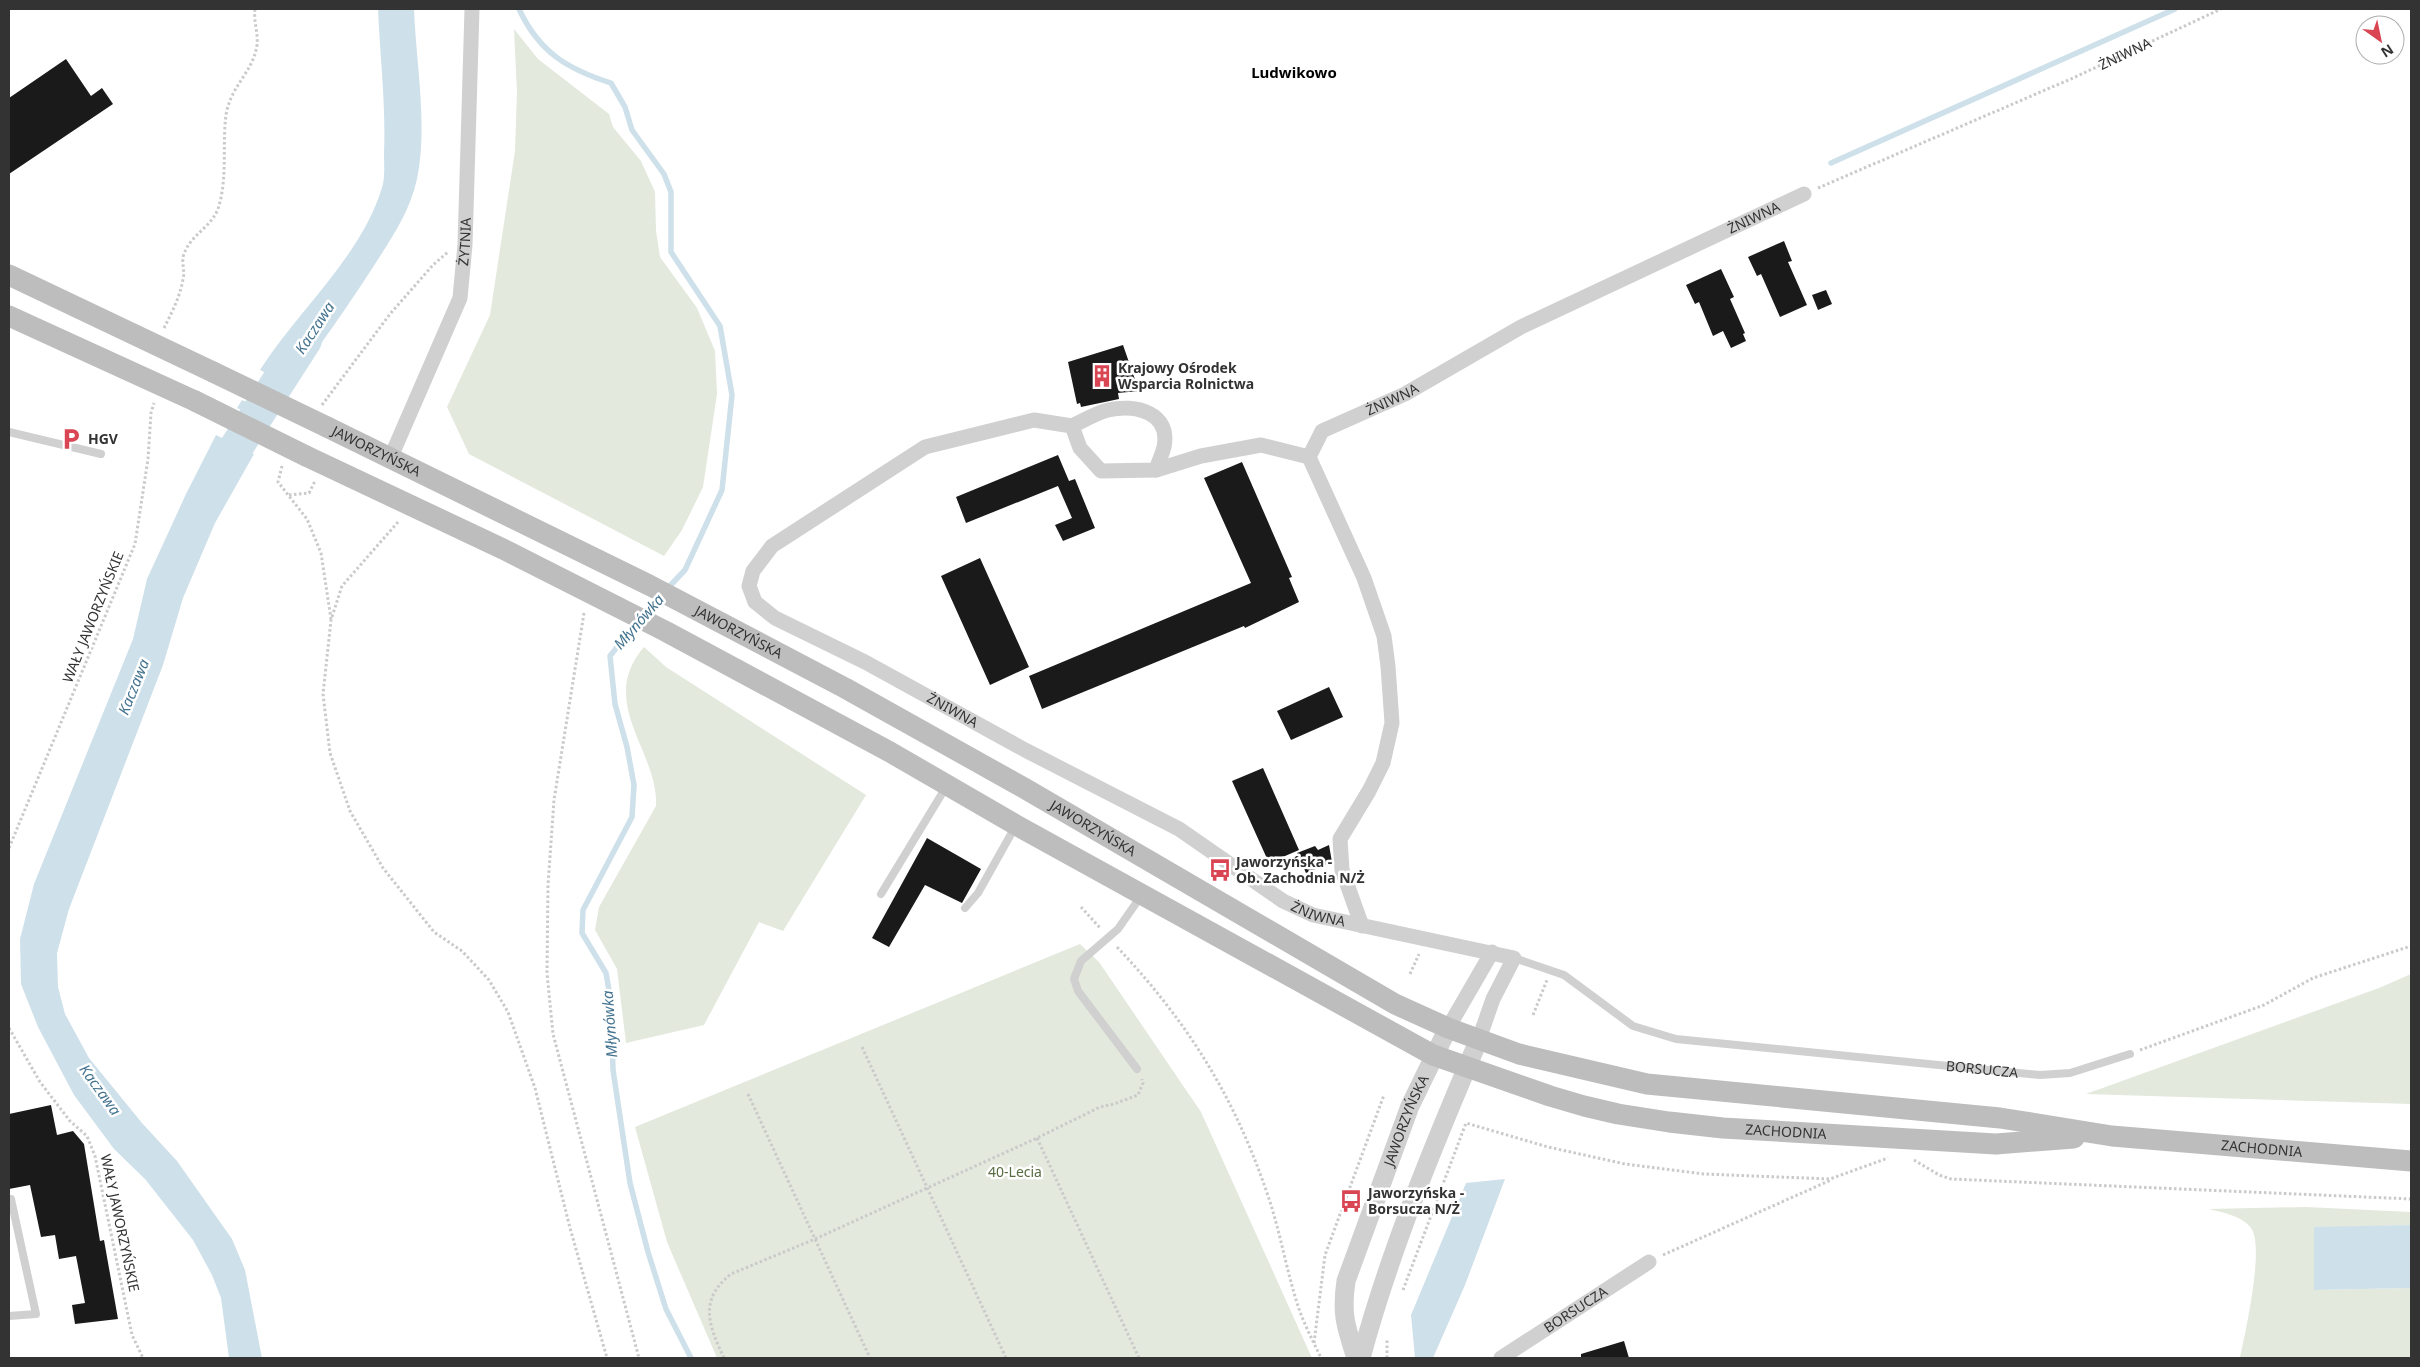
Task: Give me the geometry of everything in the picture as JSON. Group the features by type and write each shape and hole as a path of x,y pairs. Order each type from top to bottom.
{"main road":[{"name":"JAWORZYŃSKA","path":"9,276 156,344 649,584 845,688 1024,788 1395,1004 1448,1028 1479,1039"},
{"path":"9,316 161,384 306,456 408,503 666,631 1433,1055 1467,1067"},
{"name":"ZACHODNIA","path":"1479,1039 1542,1060 1647,1084 2000,1118 2112,1136 2411,1161"},
{"name":"ZACHODNIA","path":"1467,1067 1584,1106 1618,1114 1723,1128 1996,1144 2112,1136"}],"street":[{"name":"ŻYTNIA","path":"390,459 460,298 465,245 472,9"},
{"name":"ŻNIWNA","path":"1309,457 1322,431 1404,394 1521,327 1804,194"},
{"path":"1156,470 1164,447 1163,428 1151,413 1132,407 1107,410 1072,426 1080,448 1101,471 1156,470 1201,456 1261,445 1309,457 1364,578 1384,636 1392,723 1383,762 1369,791 1340,839 1342,870 1362,926"},
{"name":"ŻNIWNA","path":"1072,426 1034,420 924,448 772,546 753,571 749,586 755,602 775,618 865,662 1025,750 1179,829 1283,901 1313,915 1514,958"},
{"path":"1448,1028 1492,952"},
{"path":"1361,1358 1376,1304 1446,1117 1479,1039 1493,999 1514,958"},
{"name":"JAWORZYŃSKA","path":"1356,1358 1344,1320 1343,1303 1346,1280 1410,1106 1433,1055 1448,1028"},
{"name":"BORSUCZA","path":"1501,1358 1649,1262"}],"lane":[{"path":"9,432 101,454"},
{"path":"881,894 947,785"},
{"path":"965,908 978,893 1016,825"},
{"path":"1137,1069 1074,983 1075,972 1081,960 1121,925 1143,893"},
{"name":"BORSUCZA","path":"1514,958 1551,969 1577,983 1600,1004 1633,1026 1676,1039 2040,1075 2070,1073 2130,1054"},
{"path":"9,1316 36,1314 11,1199"}],"path":[{"path":"156,344 178,299 184,277 183,258 188,245 197,233 213,220 221,198 226,113 238,82 251,66 257,49 255,9"},
{"name":"ŻNIWNA","path":"1804,194 2073,78 2221,9"},
{"path":"329,394 390,314 433,265 445,254 465,245"},
{"name":"WAŁY JAWORZYŃSKIE","path":"9,848 134,544 148,459 151,413 161,384"},
{"path":"288,495 309,493 316,480"},
{"path":"278,482 307,519 321,553 331,620"},
{"path":"408,503 395,527 358,564 342,586 331,620 323,694 330,753 350,811 383,868 434,932 462,951 489,980 508,1012 535,1088 570,1228 607,1358"},
{"path":"584,613 554,800 548,885 547,973 553,1034 639,1358"},
{"path":"1081,907 1189,1032 1222,1086 1247,1136 1268,1195 1298,1307 1321,1358"},
{"path":"1410,974 1425,940"},
{"path":"2130,1054 2264,1005 2313,978 2411,946"},
{"path":"1533,1015 1551,969"},
{"name":"WAŁY JAWORZYŃSKIE","path":"9,1028 40,1082 70,1121 87,1136 95,1156 132,1335 142,1358"},
{"path":"862,1047 1006,1358"},
{"path":"724,1358 710,1327 710,1303 720,1283 731,1274 815,1239 928,1188 1037,1138 1100,1106 1114,1104 1138,1095 1143,1083 1137,1069"},
{"path":"748,1094 870,1358"},
{"path":"1314,1344 1325,1254 1384,1095"},
{"path":"1400,1297 1466,1122 1548,1147 1625,1164 1704,1174 1752,1177 1817,1180 1840,1176"},
{"path":"1037,1138 1140,1358"},
{"path":"1649,1262 1840,1176 1896,1157"},
{"path":"1911,1158 1940,1175 1952,1179 2411,1199"},
{"path":"1387,1358 1389,1331"}],"green space":[{"path":"514,29 538,59 609,114 613,127 641,161 655,192 656,231 660,257 697,308 715,351 717,394 703,487 682,530 664,556 469,454 447,407 490,315 515,151 517,92"},
{"path":"644,647 666,667 866,795 783,931 759,922 704,1025 626,1043 617,969 595,930 599,907 656,806 649,766 627,707 626,687 631,667"},
{"name":"40-Lecia","path":"1080,944 1099,962 1201,1112 1312,1358 717,1358 667,1242 635,1127"},
{"path":"2411,974 2411,1104 2086,1094 2379,988"},
{"path":"2306,1207 2411,1212 2411,1225 2314,1228 2315,1290 2411,1288 2411,1358 2240,1358 2253,1291 2256,1253 2255,1238 2251,1228 2242,1220 2232,1215 2209,1209"}],"water":[{"path":"378,9 414,9 421,116 420,159 417,179 410,202 388,243 345,310 291,385 260,370 275,348 346,258 374,210 383,184 384,117"},
{"path":"242,400 271,414 266,422 237,408"},
{"path":"216,435 254,454 215,523 183,598 163,665 69,909 57,953 58,987 65,1014 89,1058 142,1123 177,1161 232,1239 245,1270 262,1358 229,1358 221,1298 212,1275 193,1240 145,1179 114,1149 74,1095 38,1027 21,984 20,939 34,884 133,639 147,579 186,494"},
{"path":"1505,1179 1465,1285 1433,1358 1415,1358 1411,1315 1466,1183"},
{"path":"2411,1225 2411,1288 2314,1290 2314,1227"}],"building":[{"path":"66,59 91,96 102,88 113,104 9,174 9,98"},
{"path":"1784,241 1792,261 1788,262 1807,305 1780,317 1761,274 1757,276 1748,257"},
{"path":"1721,269 1734,297 1730,299 1745,333 1743,334 1746,341 1731,348 1723,331 1713,336 1699,302 1695,304 1686,285"},
{"path":"1826,290 1832,304 1818,310 1812,295"},
{"name":"Krajowy Ośrodek Wsparcia Rolnictwa","path":"1123,345 1139,391 1118,393 1119,399 1081,407 1080,403 1077,404 1068,362"},
{"path":"1058,455 1069,481 1075,479 1095,528 1063,541 1055,525 1072,518 1058,486 966,523 956,497"},
{"path":"1242,462 1292,577 1289,578 1299,602 1245,628 1244,626 1042,709 1029,676 1251,583 1204,478"},
{"path":"980,558 1029,667 990,685 941,576"},
{"path":"1329,687 1343,717 1291,740 1277,711"},
{"path":"1263,768 1299,850 1269,863 1232,781"},
{"path":"927,838 981,869 962,903 925,885 889,947 872,938"},
{"path":"1329,845 1332,862 1306,873 1297,853 1315,846 1318,850"},
{"path":"51,1105 57,1135 73,1131 84,1144 100,1241 104,1240 118,1319 75,1324 72,1305 85,1303 76,1256 59,1259 55,1235 41,1237 30,1185 9,1189 9,1114"},
{"path":"1624,1341 1629,1358 1581,1358 1581,1354"}],"waterway":[{"name":"Młynówka","path":"519,9 536,37 556,57 581,72 611,83 625,107 632,130 664,174 671,192 671,252 720,326 732,395 722,490 685,570 667,589"},
{"path":"1831,163 2175,9"},
{"name":"Kaczawa","path":"212,485 305,340"},
{"name":"Młynówka","path":"643,615 661,596"},
{"name":"Młynówka","path":"637,622 610,656 615,704 627,747 634,785 632,817 583,910 582,933 606,973 611,1002 613,1070 630,1183 648,1252 666,1309 691,1358"}],"place":[{"name":"Krajowy Ośrodek Wsparcia Rolnictwa","path":"1102,376"},
{"name":"HGV","path":"71,439"},
{"name":"Jaworzyńska - Ob. Zachodnia N/Ż","path":"1220,870"},
{"name":"Jaworzyńska - Borsucza N/Ż","path":"1351,1201"}],"district":[{"name":"Ludwikowo","path":"1294,73"}]}
